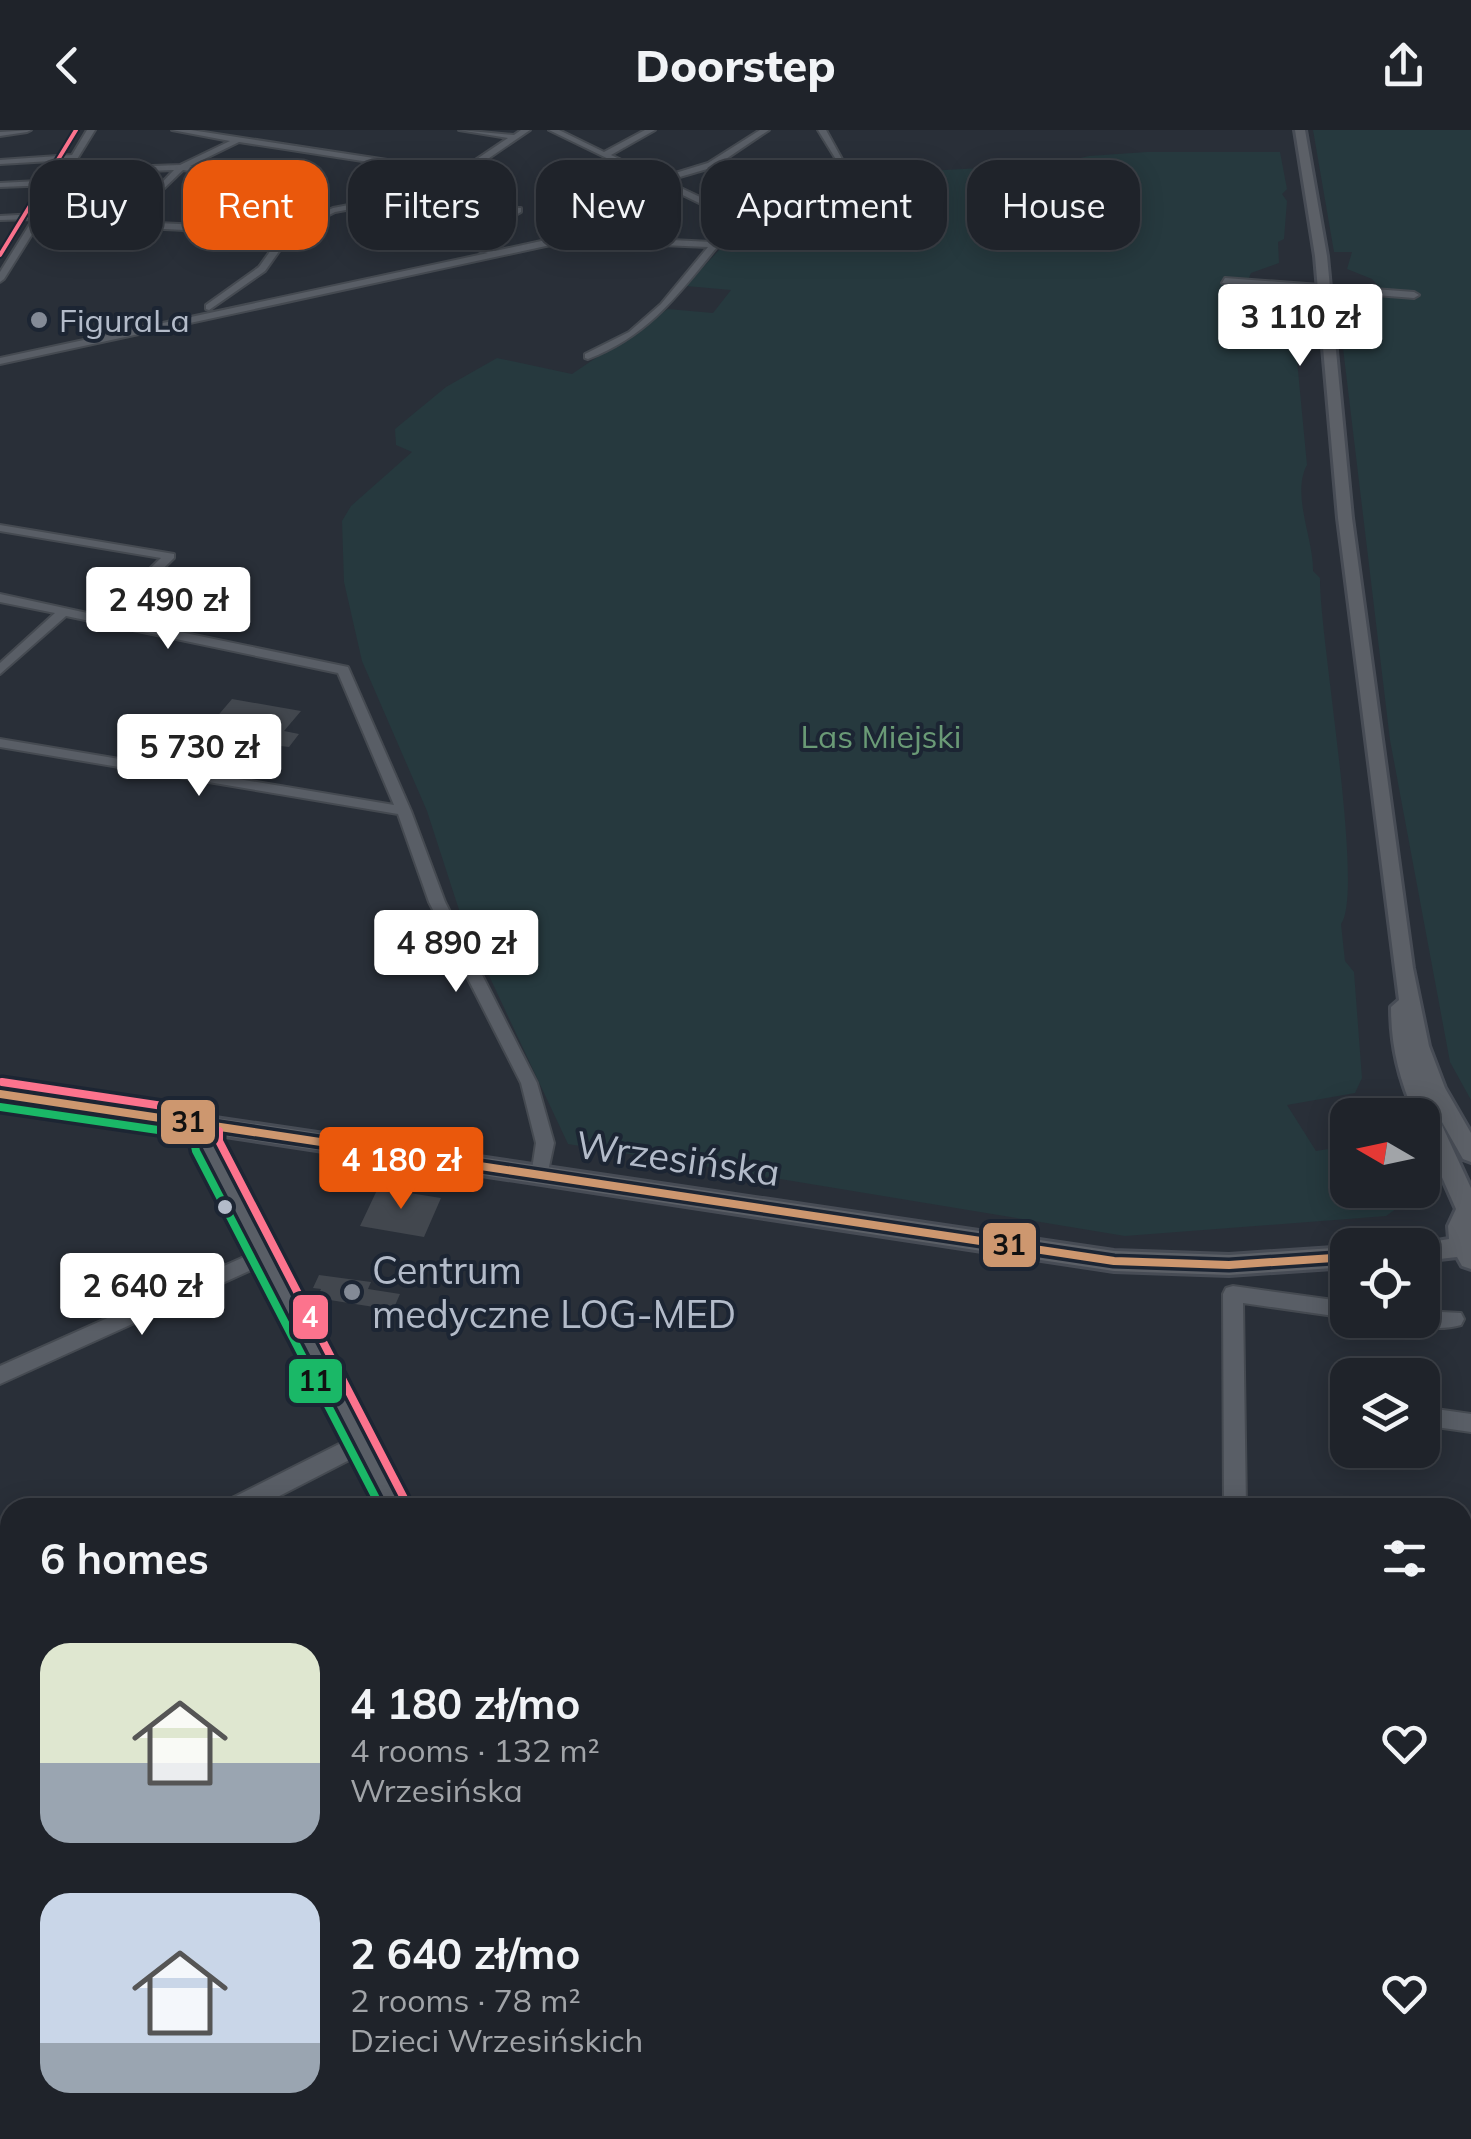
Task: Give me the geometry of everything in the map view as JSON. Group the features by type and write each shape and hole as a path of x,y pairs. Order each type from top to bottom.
{"main road":[{"path":"1300,130 1304,226 1318,288 1323,384 1338,441 1403,968 1418,1046 1434,1089 1471,1154"},
{"path":"1403,968 1400,1039 1408,1078 1470,1208 1459,1232 1467,1253 1440,1252"},
{"name":"Wrzesińska","path":"0,1094 1114,1261 1229,1264 1330,1258"}],"street":[{"path":"0,134 27,130"},
{"path":"72,160 90,130"},
{"path":"176,130 369,160"},
{"path":"163,186 181,167 256,130"},
{"path":"462,130 514,138"},
{"path":"481,160 526,130"},
{"path":"553,130 615,160"},
{"path":"604,155 651,130"},
{"path":"681,174 711,165 765,130"},
{"path":"822,130 840,159"},
{"path":"0,162 74,157"},
{"path":"163,168 181,167"},
{"path":"0,185 30,183"},
{"path":"201,314 262,269 287,235 323,214 348,209"},
{"path":"0,218 30,218"},
{"path":"0,279 30,229"},
{"path":"0,361 201,314 584,236 701,244"},
{"path":"488,250 496,252"},
{"path":"588,356 632,334 714,250"},
{"path":"0,256 14,255"},
{"path":"1224,281 1414,296"},
{"path":"0,528 170,556 106,618"},
{"path":"0,598 344,670 437,902 529,1083 546,1143 540,1176"},
{"path":"0,670 64,611"},
{"path":"0,743 404,812"},
{"path":"208,1125 204,1139 391,1498"},
{"path":"0,1375 262,1256"},
{"path":"1235,1498 1233,1294 1330,1307"},
{"path":"1440,1318 1454,1318"},
{"path":"1440,1419 1471,1423"},
{"path":"253,1498 362,1442"}],"green space":[{"name":"Las Miejski","path":"1313,130 1471,130 1471,1100 1450,1062 1390,740 1337,298 1410,298 1247,284 1254,296 1289,313 1288,335 1295,339 1307,465 1302,503 1313,571 1320,578 1345,815 1347,902 1341,924 1345,961 1354,972 1362,1078 1355,1093 1287,1105 1316,1151 1330,1149 1330,1208 1397,1208 1386,1216 1125,1236 568,1144 461,916 427,811 362,661 344,582 342,521 351,506 412,452 396,445 395,429 446,387 497,358 572,374 668,309 713,313 731,290 686,286 719,250 947,250 947,170 967,169 967,250 1140,250 1140,160 1072,160 1147,152 1280,152 1287,189 1282,194 1287,201 1284,239 1278,242 1279,263 1251,273 1247,283 1382,290 1372,279 1347,269 1352,252 1334,252"}],"building":[{"path":"232,699 301,711 284,731 299,734 289,747 272,745 262,758 192,746"},
{"path":"378,1188 441,1198 424,1237 360,1226"},
{"name":"Centrum medyczne LOG-MED","path":"319,1275 371,1282 368,1289 400,1294 393,1310 317,1298 321,1289 313,1288"}],"transit line":[{"name":"4","path":"0,255 76,130"},
{"name":"4","path":"2,1082 210,1113"},
{"name":"31","path":"0,1094 1114,1261 1229,1265 1330,1258"},
{"name":"11","path":"0,1107 206,1137"},
{"name":"11","path":"197,1119 192,1132 196,1151 376,1498"},
{"name":"4","path":"219,1131 219,1141 404,1498"}],"place":[{"name":"FiguraLa","path":"39,320"},
{"name":"Centrum medyczne LOG-MED","path":"352,1292"}]}
